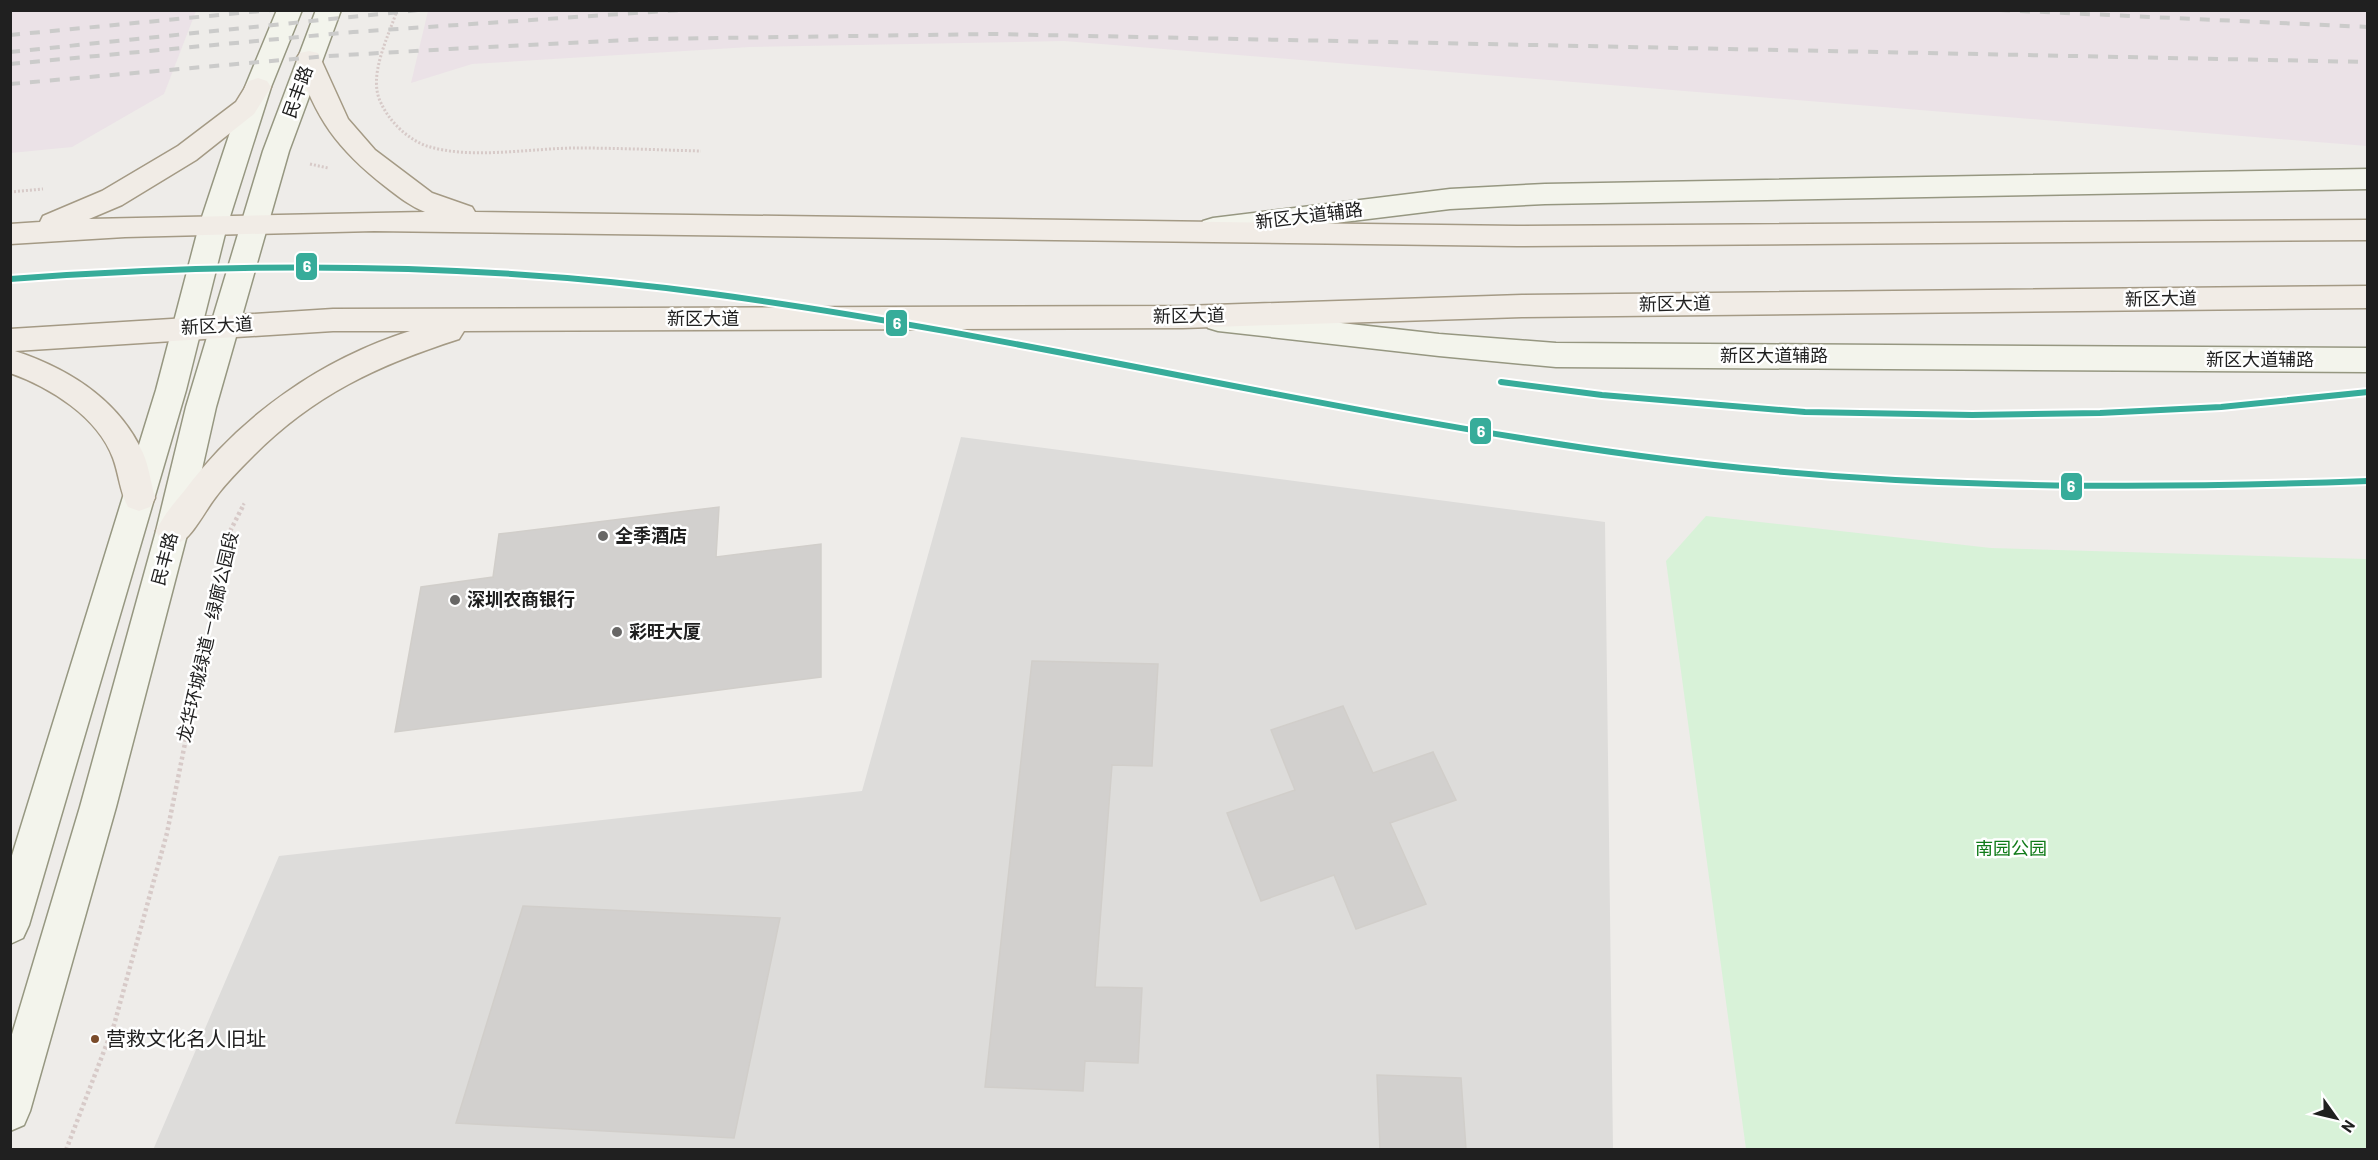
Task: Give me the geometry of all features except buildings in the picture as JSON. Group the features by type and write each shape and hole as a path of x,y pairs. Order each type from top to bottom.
{"main road":[{"name":"民丰路","path":"10,925 171,390 213,226 258,87 290,10"},
{"name":"民丰路","path":"10,1111 92,829 172,531 201,407 276,151 329,10"},
{"path":"309,59 316,80 337,124 366,157 422,200 456,213 496,222"},
{"path":"15,234 67,218 112,198 153,174 227,123 245,108 258,87"},
{"name":"新区大道辅路","path":"1186,231 1450,200 1545,194 2367,179"},
{"path":"15,234 125,227 374,221 1516,236 2367,230"},
{"name":"新区大道","path":"10,340 333,320 1183,316 1522,306 2367,297"},
{"name":"新区大道辅路","path":"1183,316 1439,345 1556,355 2367,360"},
{"path":"172,531 222,467 255,434 292,403 339,373 413,340 492,320"},
{"path":"10,361 63,383 82,397 106,421 127,454 139,498"}],"path":[{"path":"397,10 378,70 378,95 387,115 397,126 411,138 427,146 477,153 576,148 701,151"},
{"name":"龙华环城绿道－绿廊公园段","path":"66,1149 114,1024 167,833 226,539 246,500"}],"shaded area":[{"path":"11,10 196,11 164,94 72,147 11,153"},
{"path":"428,11 2367,11 2367,146 1064,41 750,47 472,64 411,83"},
{"path":"961,437 1605,522 1613,1149 153,1150 279,856 862,791"}],"green space":[{"name":"南园公园","path":"1706,516 1991,548 2367,559 2367,1149 1746,1149 1666,561"}],"railway":[{"path":"10,35 271,10"},
{"path":"10,52 419,10"},
{"path":"10,64 353,32 680,10"},
{"path":"2000,10 2368,27"},
{"path":"10,84 328,56 450,49 648,39 993,34 2368,62"}],"transit line":[{"name":"6","path":"10,279 99,272 274,266 362,267 537,275 713,294 829,312 945,331 1409,419 1641,456 1731,467 1822,475 2004,485 2095,487 2368,481"},
{"name":"6","path":"1501,382 1602,395 1805,412 1972,415 2100,413 2221,407 2368,392"}],"place":[{"name":"全季酒店","path":"603,536"},
{"name":"深圳农商银行","path":"455,600"},
{"name":"彩旺大厦","path":"617,632"},
{"name":"营救文化名人旧址","path":"95,1039"}]}
